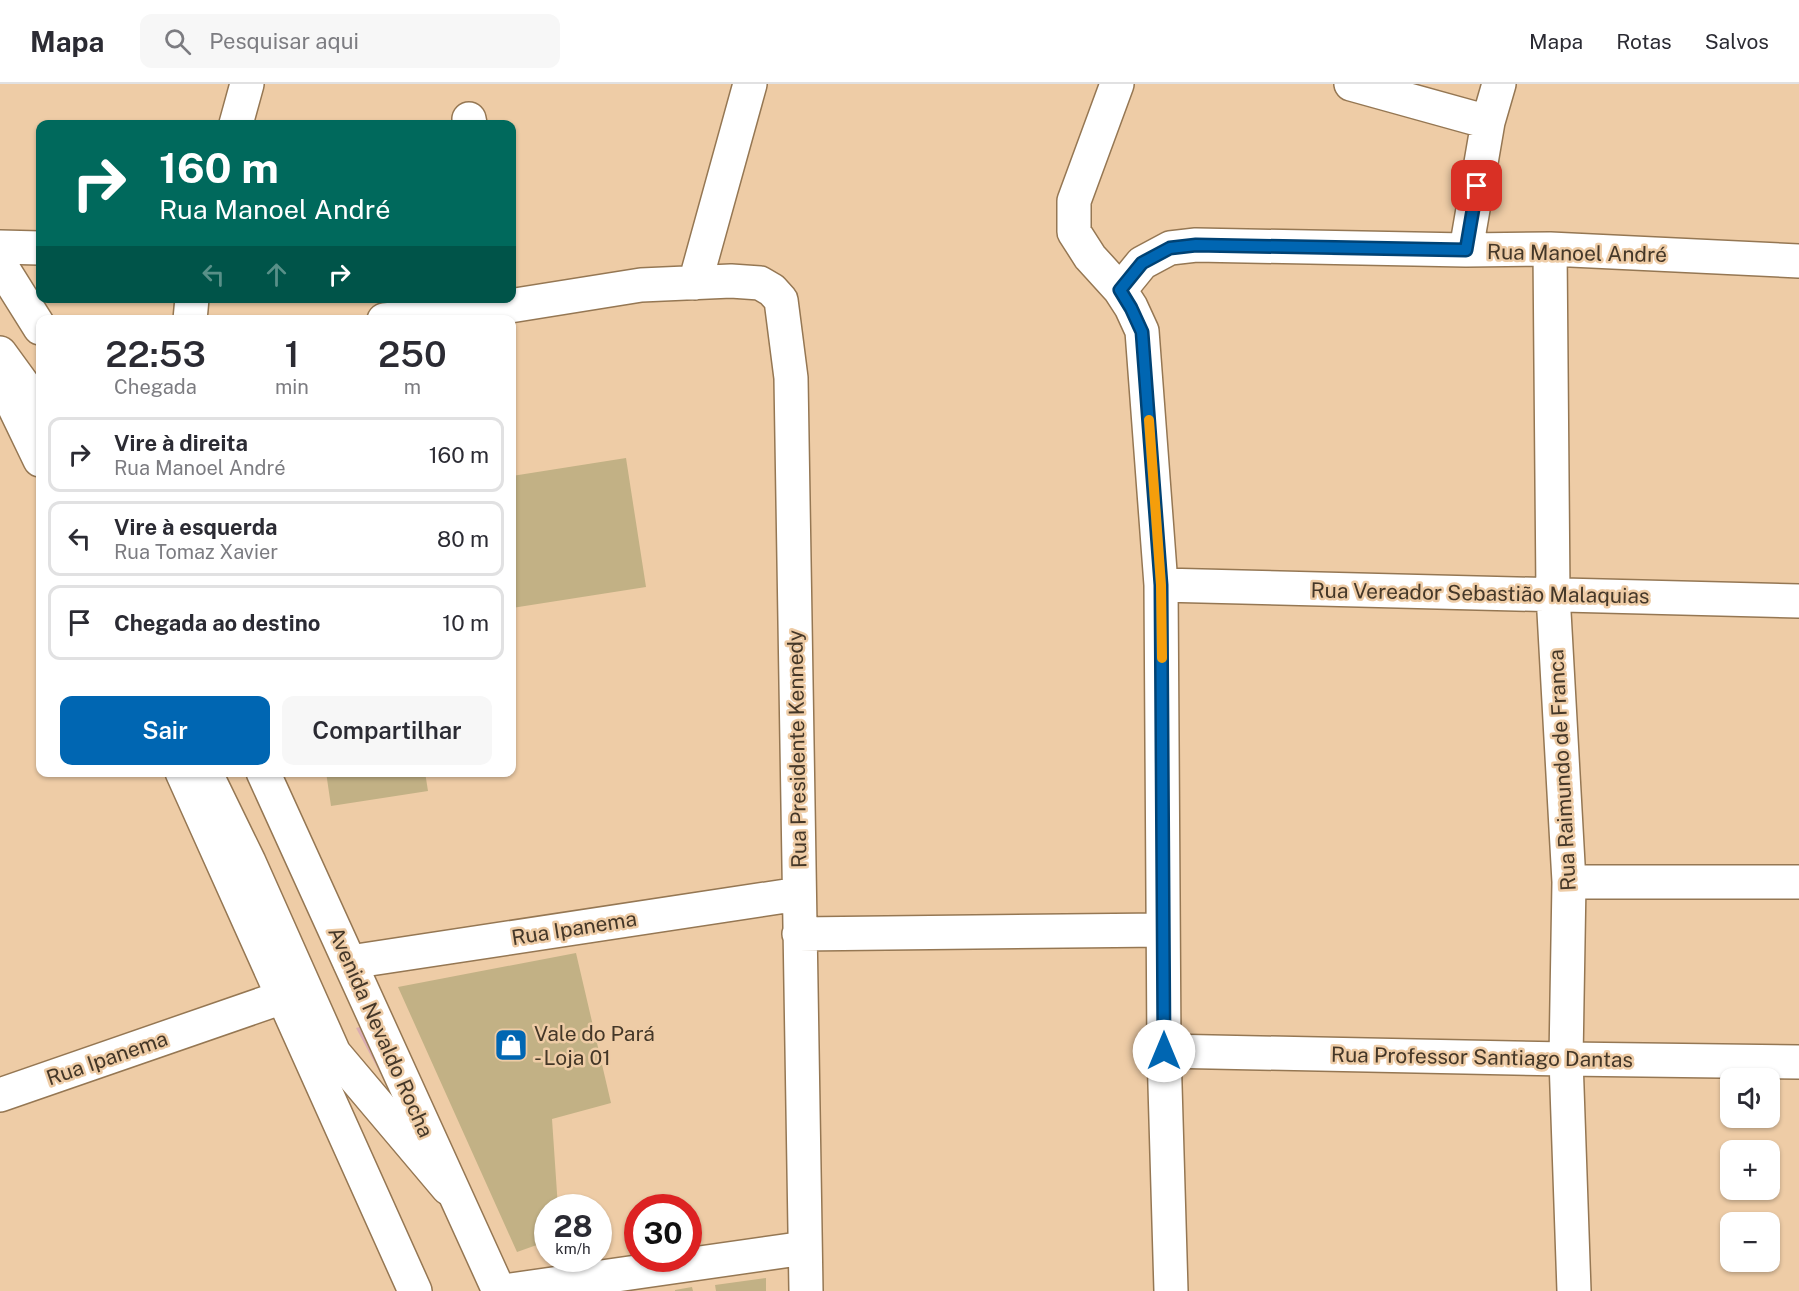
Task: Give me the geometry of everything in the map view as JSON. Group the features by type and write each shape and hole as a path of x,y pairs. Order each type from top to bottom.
{"main road":[{"path":"237,120 247,84"},
{"path":"695,283 750,84"},
{"path":"1117,84 1074,201 1074,232 1090,256 1120,290 1142,332 1161,585 1164,1051 1171,1291"},
{"path":"1351,84 1488,122"},
{"path":"1466,250 1488,122 1499,84"},
{"name":"Rua Manoel André","path":"1120,290 1142,263 1170,248 1196,245 1466,250 1550,249 1799,261"},
{"path":"0,247 36,248"},
{"name":"Rua Raimundo de Franca","path":"1550,249 1553,594 1569,882 1566,1059 1574,1291"},
{"path":"0,264 36,322"},
{"name":"Rua Presidente Kennedy","path":"516,301 624,287 731,281 760,283 772,290 781,300 791,378 806,1291"},
{"name":"Rua Presidente Kennedy","path":"417,315 491,304"},
{"path":"1,374 36,405"},
{"path":"1,374 36,451"},
{"name":"Rua Vereador Sebastião Malaquias","path":"1161,585 1799,601"},
{"path":"184,777 415,1291"},
{"path":"209,777 334,1053 348,1142"},
{"path":"229,777 249,862"},
{"name":"Avenida Nevaldo Rocha","path":"265,777 499,1291"},
{"path":"1569,882 1799,882"},
{"name":"Rua Ipanema","path":"350,962 799,894"},
{"path":"799,934 1163,930"},
{"name":"Rua Ipanema","path":"0,1095 283,997"},
{"name":"Rua Professor Santiago Dantas","path":"1164,1051 1799,1062"},
{"path":"334,1053 458,1201"},
{"path":"504,1291 805,1248"}],"shaded area":[{"path":"363,1026 406,1121 356,1028"}],"building":[{"path":"626,458 646,587 516,607 516,475"},
{"path":"327,777 426,777 428,791 331,806"},
{"name":"Vale do Pará - Loja 01","path":"576,953 611,1103 552,1119 557,1194 534,1194 534,1246 517,1252 398,987"},
{"path":"766,1278 766,1291 716,1291 715,1285"},
{"path":"692,1287 693,1291 675,1291 675,1290"}],"slow traffic":[{"path":"1149,420 1161,585 1162,658"}],"place":[{"name":"Vale do Pará - Loja 01","path":"511,1045"}],"route":[{"path":"1164,1051 1161,585 1142,332 1120,290 1142,263 1170,248 1196,245 1466,250 1477,186"}]}
